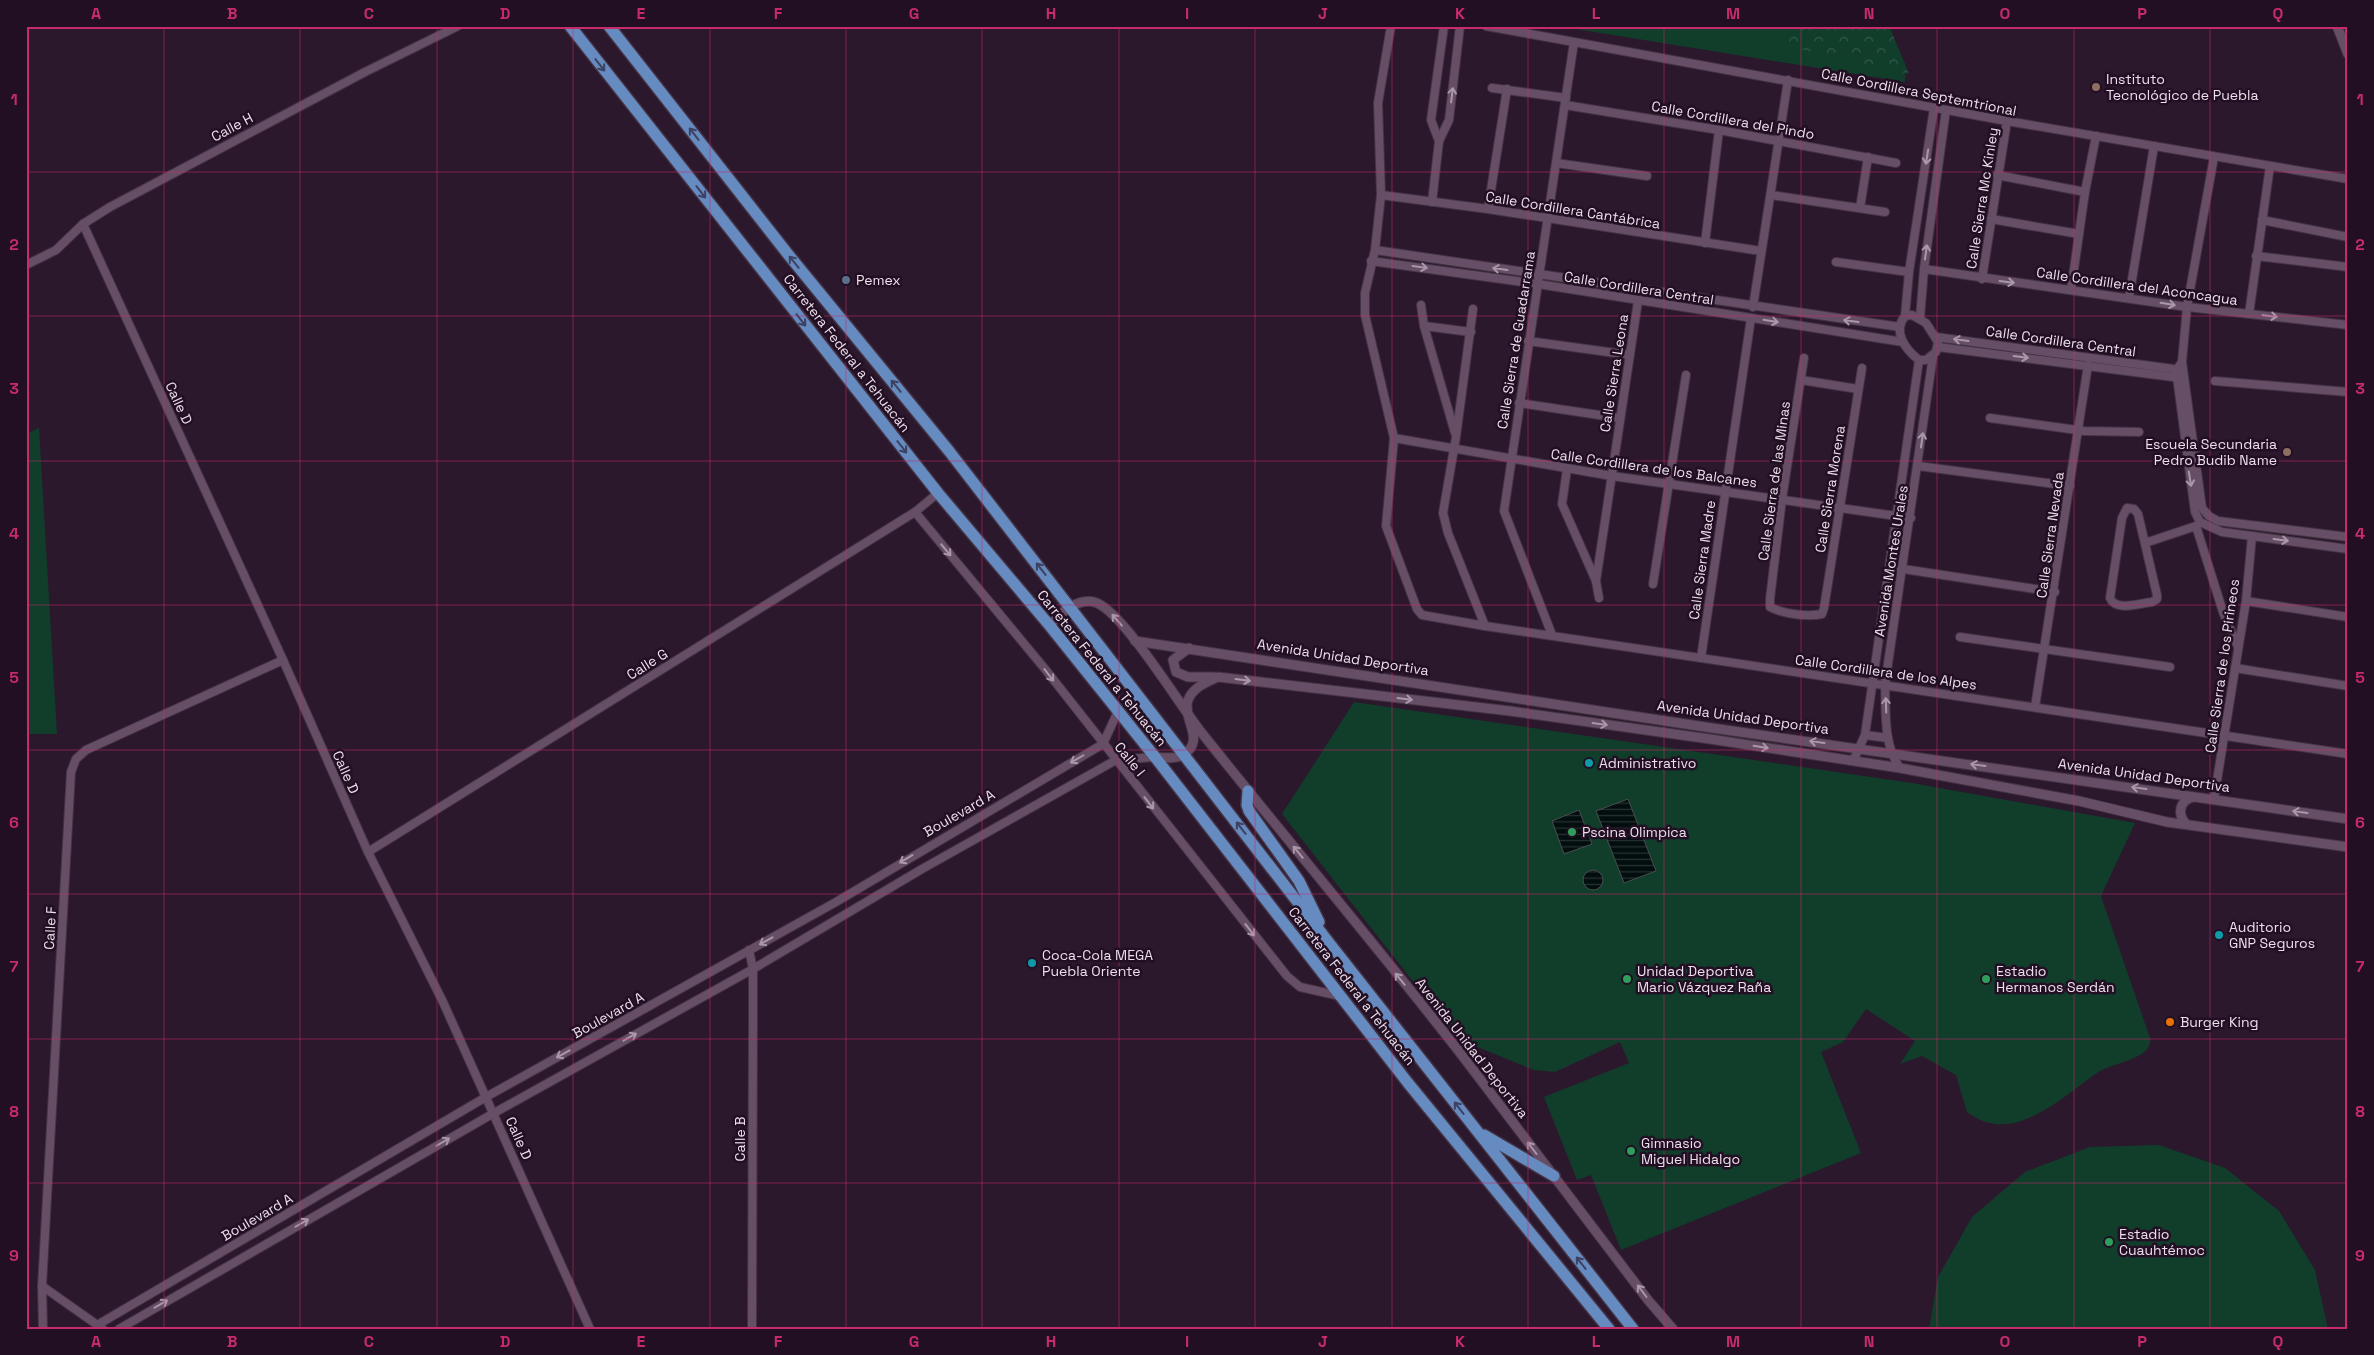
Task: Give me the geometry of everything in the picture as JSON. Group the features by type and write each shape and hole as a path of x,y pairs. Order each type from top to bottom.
{"main road":[{"name":"Carretera Federal a Tehuacán","path":"570,26 938,493 1050,626 1118,711 1408,1083 1610,1329"},
{"name":"Carretera Federal a Tehuacán","path":"609,26 787,253 950,451 1330,944 1633,1329"},
{"path":"1248,790 1247,805 1249,811 1299,881 1330,944"},
{"path":"1478,1132 1554,1176"}],"street":[{"name":"Calle H","path":"26,265 56,250 83,224 207,154 458,26"},
{"path":"1390,26 1378,103 1381,195 1374,250 1365,293 1365,315 1394,438"},
{"path":"1439,142 1431,120 1444,26"},
{"path":"1432,202 1439,142 1449,120 1460,26"},
{"name":"Calle Cordillera Septemtrional","path":"1486,26 1788,80 2007,122 2348,179"},
{"path":"2341,29 2348,54"},
{"name":"Calle Sierra de Guadarrama","path":"1552,635 1506,522 1504,511 1510,460 1574,42"},
{"path":"1753,307 1788,80"},
{"name":"Calle Cordillera del Pindo","path":"1492,88 1896,163"},
{"path":"1488,209 1507,90"},
{"path":"1905,316 1920,318 1932,330 1938,347 1933,356 1919,360 1903,342 1900,327 1905,316 1909,272 1934,108"},
{"path":"1920,318 1924,269 1946,110"},
{"name":"Calle Sierra Mc Kinley","path":"1982,278 2007,122"},
{"path":"1705,243 1720,130"},
{"path":"2071,290 2085,192 2096,136"},
{"path":"2129,298 2154,146"},
{"path":"1860,208 1868,157"},
{"path":"2214,157 2187,307 2180,371 2195,512 2223,612 2238,648"},
{"path":"1556,163 1647,176"},
{"path":"2249,314 2270,166"},
{"path":"1924,174 1937,174"},
{"path":"1998,175 2085,192"},
{"name":"Calle Cordillera Cantábrica","path":"1381,195 1488,209 1761,251"},
{"path":"1771,195 1885,212"},
{"path":"1991,219 2079,234"},
{"path":"2262,220 2348,237"},
{"name":"Calle D","path":"83,224 283,660 368,852 443,1002 590,1329"},
{"name":"Calle Cordillera Central","path":"1374,250 1753,307 1900,327"},
{"path":"2256,256 2348,267"},
{"name":"Calle Cordillera Central","path":"1371,260 1538,284 1903,342"},
{"path":"1836,262 1909,272"},
{"name":"Calle Cordillera del Aconcagua","path":"1924,269 2187,307 2348,325"},
{"name":"Calle Sierra Leona","path":"1600,598 1596,581 1638,301"},
{"path":"1421,305 1424,326 1456,437"},
{"path":"1473,309 1456,437 1443,513 1448,532 1485,626"},
{"name":"Calle Sierra Madre","path":"1701,658 1751,318"},
{"path":"1424,326 1471,332"},
{"name":"Calle Cordillera Central","path":"1936,337 2180,371"},
{"path":"1528,341 1630,355"},
{"name":"Calle Cordillera Central","path":"1938,347 2088,365 2180,371"},
{"name":"Avenida Montes Urales","path":"1900,768 1892,753 1888,738 1885,684 1911,518 1933,356"},
{"name":"Calle Sierra de las Minas","path":"1804,358 1782,499 1770,607 1777,611 1822,614"},
{"name":"Avenida Montes Urales","path":"1850,761 1865,735 1919,360"},
{"name":"Calle Sierra Nevada","path":"2035,707 2055,592 2088,365"},
{"name":"Calle Sierra Morena","path":"1822,614 1862,368"},
{"path":"2180,371 2202,508 2209,516 2218,521 2348,537"},
{"path":"1653,584 1686,375"},
{"path":"1801,380 1858,389"},
{"path":"2216,381 2348,392"},
{"path":"1519,403 1619,418"},
{"path":"1990,418 2105,433 2139,432"},
{"name":"Calle Cordillera de los Balcanes","path":"1394,438 1510,460 1612,476 1911,518"},
{"name":"Calle Cordillera de los Alpes","path":"1394,438 1386,526 1417,609 1422,615 1701,658 2226,734 2348,754"},
{"path":"1918,466 2070,486"},
{"path":"1567,469 1562,504 1596,581"},
{"name":"Calle G","path":"368,852 915,512 938,493"},
{"path":"2127,508 2134,510 2138,514 2145,542 2157,599 2127,605 2115,605 2110,598 2122,518 2127,508"},
{"name":"Calle I","path":"915,512 1045,669 1102,744 1287,976 1300,986 1342,996"},
{"path":"2145,542 2198,524 2209,516"},
{"path":"2198,524 2222,532 2348,549"},
{"name":"Calle Sierra de los Pirineos","path":"2214,799 2246,601 2252,536"},
{"path":"1890,567 2055,592"},
{"name":"Avenida Unidad Deportiva","path":"1050,626 1055,619 1070,607 1083,601 1096,602 1108,609 1135,641 1189,717 1460,1053 1673,1329"},
{"path":"2246,601 2348,617"},
{"path":"1960,637 2170,667"},
{"name":"Avenida Unidad Deportiva","path":"1135,641 2348,819"},
{"path":"1189,648 1179,653 1173,660 1176,672 1188,677 1218,677"},
{"name":"Calle F","path":"43,1329 42,1286 71,772 76,760 86,750 283,660"},
{"path":"2235,668 2348,686"},
{"name":"Avenida Unidad Deportiva","path":"1184,755 1192,747 1194,741 1189,717 1188,699 1200,685 1218,677 1510,711 1900,768 2078,800 2167,822 2348,847"},
{"path":"1510,711 1514,698"},
{"path":"1543,716 1546,702"},
{"path":"1580,721 1583,707"},
{"path":"1102,744 1118,711"},
{"path":"1865,735 1888,738"},
{"name":"Boulevard A","path":"100,1327 486,1097 749,950 1102,744"},
{"path":"1154,757 1172,758 1184,755"},
{"name":"Boulevard A","path":"119,1329 494,1113 753,969 943,857 1116,760 1154,757"},
{"path":"2186,824 2180,813 2181,807 2184,801 2196,796"},
{"path":"935,842 943,857"},
{"name":"Calle B","path":"749,950 753,969 752,1329"},
{"path":"383,1158 391,1172"},
{"path":"42,1286 100,1327"}],"green space":[{"path":"1557,26 1889,26 1905,64 1905,82"},
{"path":"1787,26 1889,26 1909,74 1785,46"},
{"path":"39,428 57,734 26,734 26,434"},
{"name":"Unidad Deportiva Mario Vázquez Raña","path":"1354,702 1912,783 2135,823 2101,896 2150,1038 2150,1045 2139,1055 2100,1071 2037,1114 2020,1121 2002,1124 1985,1122 1967,1112 1956,1075 1922,1056 1900,1064 1915,1041 1866,1009 1843,1042 1821,1052 1861,1153 1621,1250 1591,1175 1577,1180 1544,1097 1629,1063 1620,1042 1555,1072 1534,1070 1458,1039 1282,814"},
{"name":"Estadio Cuauhtémoc","path":"2159,1145 2225,1168 2279,1211 2315,1270 2328,1329 1929,1329 1938,1277 1972,1217 2025,1172 2090,1147"}],"shaded area":[{"path":"1628,799 1656,871 1624,883 1596,811"},
{"name":"Pscina Olimpica","path":"1579,810 1592,844 1564,854 1552,821"},
{"path":"1593,870 1600,873 1603,880 1600,887 1593,890 1586,887 1583,880 1586,873"}],"place":[{"name":"Instituto Tecnológico de Puebla","path":"2096,87"},
{"name":"Pemex","path":"846,280"},
{"name":"Escuela Secundaria Pedro Budib Name","path":"2287,452"},
{"name":"Administrativo","path":"1589,763"},
{"name":"Pscina Olimpica","path":"1572,832"},
{"name":"Auditorio GNP Seguros","path":"2219,935"},
{"name":"Coca-Cola MEGA Puebla Oriente","path":"1032,963"},
{"name":"Unidad Deportiva Mario Vázquez Raña","path":"1627,979"},
{"name":"Estadio Hermanos Serdán","path":"1986,979"},
{"name":"Burger King","path":"2170,1022"},
{"name":"Gimnasio Miguel Hidalgo","path":"1631,1151"},
{"name":"Estadio Cuauhtémoc","path":"2109,1242"}]}
